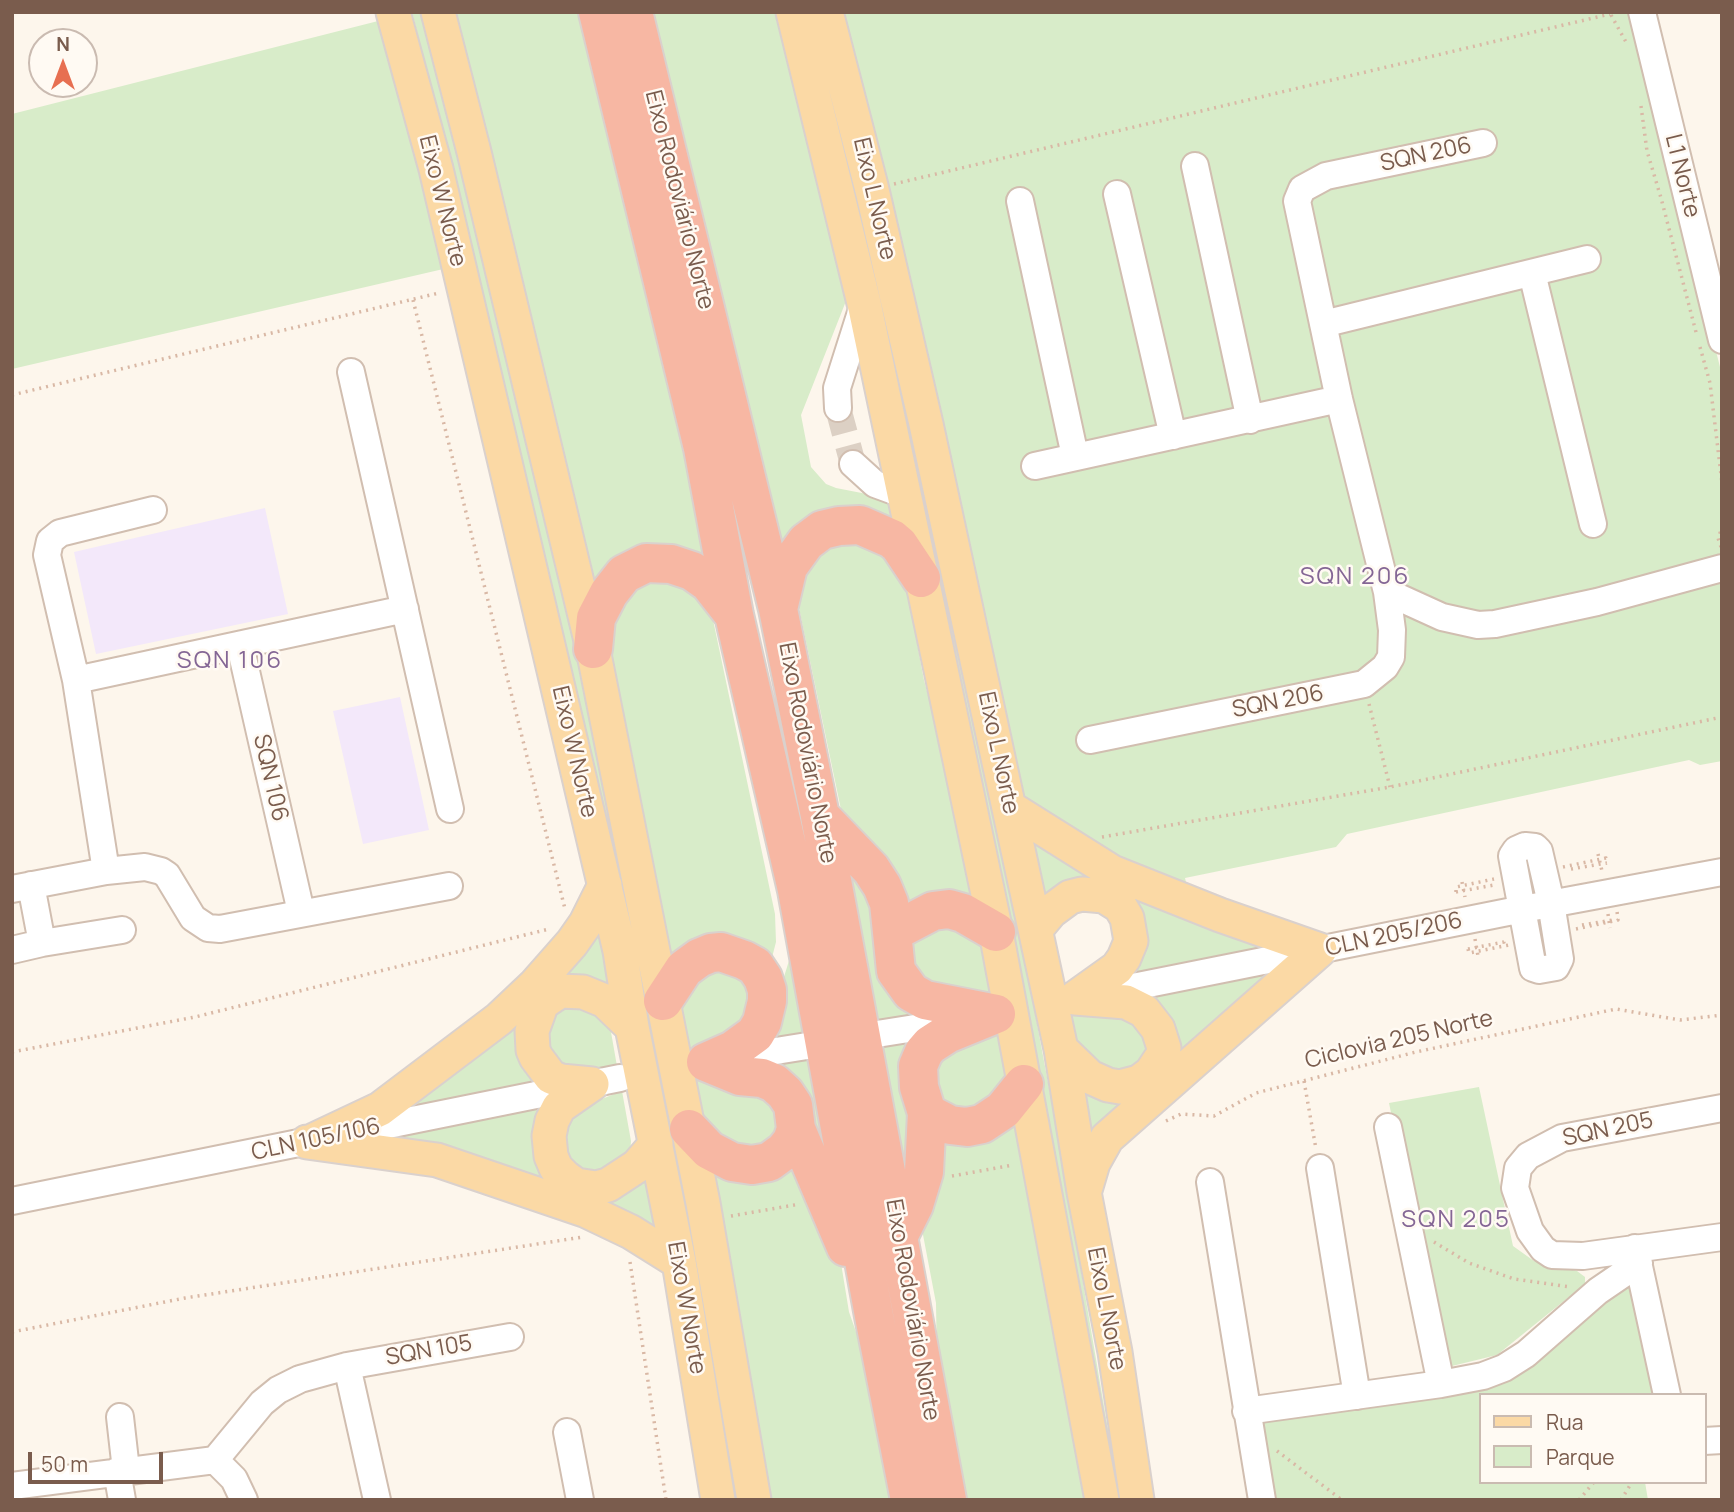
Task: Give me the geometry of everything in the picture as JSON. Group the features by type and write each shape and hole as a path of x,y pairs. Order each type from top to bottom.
{"highway":[{"name":"Eixo Rodoviário Norte","path":"598,12 700,435 734,615 797,890 910,1500"},
{"name":"Eixo Rodoviário Norte","path":"633,12 778,609 820,816 947,1500"},
{"path":"778,609 788,567 806,542 822,530 839,526 860,525 892,539 921,578"},
{"path":"593,649 597,618 609,593 624,574 646,564 671,564 692,571 709,583 734,615"},
{"path":"820,816 871,869 882,886 889,903 896,971 911,992 925,1000 997,1014"},
{"path":"697,1063 733,1050 755,1034 762,1022 767,990 787,942 797,890"},
{"path":"893,932 933,911 949,909 963,913 996,932"},
{"path":"663,1000 684,969 710,953 721,952 755,966 767,990"},
{"path":"899,1235 914,1205 924,1172 927,1113 919,1087 918,1066 924,1052 947,1034 997,1014"},
{"path":"697,1063 740,1076 762,1078 774,1083 785,1093 793,1105 796,1129 874,1316"},
{"path":"927,1113 950,1125 967,1127 982,1124 1003,1110 1024,1084"},
{"path":"672,1137 709,1150 732,1162 752,1165 769,1162 784,1151 792,1142 796,1129"}],"main road":[{"name":"Eixo W Norte","path":"393,12 436,169 605,886 620,951 632,1027 672,1137 754,1500"},
{"name":"Eixo W Norte","path":"438,12 593,649 663,1000 679,1262 718,1500"},
{"name":"Eixo L Norte","path":"793,12 864,303 996,932 1102,1500"},
{"name":"Eixo L Norte","path":"826,12 872,190 926,424 1036,929 1061,1049 1084,1192 1115,1352 1137,1500"},
{"path":"1010,808 1063,844 1112,872 1220,915 1320,950 1107,1138 1093,1163 1084,1192"},
{"path":"309,1142 380,1109 499,1019 535,985 572,943 605,886"},
{"path":"1036,929 1051,911 1070,897 1082,894 1104,896 1120,906 1127,918 1131,941 1124,958 1117,968 1071,999"},
{"path":"606,1081 561,1081 551,1076 536,1057 532,1031 542,1003 560,991 583,992 605,1002 632,1027"},
{"path":"1061,1049 1090,1077 1120,1087 1139,1082 1151,1073 1163,1055 1164,1048 1158,1029 1144,1011 1126,1002 1071,999"},
{"path":"606,1081 559,1107 552,1121 550,1147 556,1168 576,1185 596,1188 608,1185 637,1166 672,1137"},
{"path":"309,1142 437,1160 587,1211 631,1232 679,1262"}],"street":[{"name":"L1 Norte","path":"1642,12 1722,340"},
{"name":"SQN 206","path":"1090,740 1364,684 1385,667 1391,657 1392,630 1388,592 1339,399 1297,201 1303,189 1326,176 1483,143"},
{"path":"1195,166 1250,420"},
{"path":"1117,194 1173,436"},
{"path":"1020,201 1076,456"},
{"path":"1323,324 1587,259"},
{"path":"1532,273 1593,524"},
{"path":"838,408 837,388 864,303"},
{"path":"351,372 450,809"},
{"path":"1035,466 1339,399"},
{"path":"853,464 875,484 905,495"},
{"path":"106,871 76,680 47,555 50,541 60,533 153,510"},
{"path":"1388,592 1442,617 1478,625 1495,624 1597,602 1722,568"},
{"path":"76,680 405,609"},
{"name":"SQN 106","path":"240,645 300,912"},
{"path":"1525,846 1535,847 1539,851 1551,903 1560,959 1556,967 1539,970 1534,968 1523,909 1513,856 1516,850 1525,846"},
{"path":"42,943 22,887 106,871 145,867 161,871 167,875 193,918 208,928 220,929 449,886"},
{"name":"CLN 205/206","path":"1071,999 1551,903 1722,872"},
{"path":"12,950 122,930"},
{"path":"877,1034 997,1014"},
{"path":"697,1063 807,1046"},
{"name":"CLN 105/106","path":"12,1201 606,1081"},
{"name":"SQN 205","path":"1722,1108 1572,1134 1528,1156 1518,1168 1515,1188 1535,1239 1547,1253 1560,1257 1637,1255 1722,1237"},
{"path":"1388,1127 1441,1384"},
{"path":"1320,1168 1357,1396"},
{"path":"1210,1182 1262,1500"},
{"path":"1637,1255 1667,1393"},
{"name":"SQN 205","path":"1247,1420 1357,1396 1483,1376 1504,1368 1526,1354 1637,1255"},
{"name":"SQN 105","path":"215,1460 262,1403 278,1390 300,1379 347,1366 510,1337"},
{"path":"347,1366 377,1500"},
{"path":"120,1417 122,1500"},
{"path":"568,1432 580,1500"},
{"path":"12,1486 215,1460 234,1479 244,1500"}],"path":[{"path":"872,190 1610,13 1628,44"},
{"path":"1640,102 1647,151 1710,383 1722,483"},
{"path":"12,395 445,291"},
{"path":"413,300 556,869 572,943"},
{"path":"1722,528 1718,538 1722,549"},
{"path":"1364,684 1390,787"},
{"path":"1063,844 1390,787 1722,717"},
{"path":"1592,873 1602,871 1598,854"},
{"path":"1573,876 1571,869 1607,863 1609,872"},
{"path":"1459,903 1457,892 1493,884 1495,891 1465,897 1462,882"},
{"path":"1608,914 1610,928"},
{"path":"1582,925 1612,918 1613,921"},
{"path":"1468,949 1504,942 1503,934"},
{"path":"1478,956 1475,939 1484,938"},
{"name":"Ciclovia 205 Norte","path":"1160,1125 1181,1114 1214,1116 1256,1093 1416,1052 1616,1009 1680,1020 1722,1015"},
{"path":"1304,1081 1320,1168"},
{"path":"944,1177 1018,1164"},
{"path":"724,1217 802,1204"},
{"path":"1408,1227 1469,1263 1514,1279 1598,1291"},
{"path":"12,1332 185,1298 585,1237"},
{"path":"630,1259 666,1500"},
{"path":"1247,1420 1342,1500"},
{"path":"1579,1500 1592,1484"},
{"path":"1621,1500 1631,1484"}],"shaded area":[{"path":"265,508 288,614 96,654 74,552"},
{"path":"400,697 429,830 363,844 333,711"}],"green space":[{"path":"412,12 426,12 526,416 664,1057 740,1500 728,1500 590,766 537,523 473,250"},
{"path":"447,12 579,12 713,571 595,585"},
{"path":"647,12 779,12 848,296 801,415 811,467 826,484 872,495 895,504 902,532 782,555"},
{"path":"813,12 858,191 998,815 1058,1136 1120,1500 1108,1500"},
{"path":"833,12 1631,12 1722,375 1722,761 1700,765 1689,760 1347,834 1336,847 1185,878 1188,890 1123,871 1016,806"},
{"path":"386,19 452,267 12,369 12,114 75,98 98,98 98,92"},
{"path":"834,534 902,563 924,680 940,740 975,909 905,913 844,824 795,589"},
{"path":"667,569 678,572 712,615 775,914 776,942 768,973 755,958 674,974 633,802 634,763 605,627 608,604"},
{"path":"1030,835 1049,854 1078,869 1286,943 1132,973 1134,901 1040,917"},
{"path":"840,853 935,1011 873,1022"},
{"path":"596,919 620,1004 541,997 553,1087 374,1118"},
{"path":"917,920 983,935 990,999 927,993 900,945"},
{"path":"792,951 807,1036 753,1042 770,1022"},
{"path":"1298,961 1084,1156 1079,1084 1162,1063 1134,993"},
{"path":"703,964 746,969 754,1017 688,1058 677,1013"},
{"path":"559,1003 608,1015 618,1072 565,1075 540,1041"},
{"path":"1066,1007 1124,1007 1149,1040 1147,1058 1128,1075 1078,1057"},
{"path":"995,1027 1006,1076 1003,1094 953,1119 925,1078 927,1063"},
{"path":"937,1031 907,1200 878,1042"},
{"path":"811,1056 840,1207 748,1066"},
{"path":"693,1079 738,1079 785,1108 774,1154 709,1142"},
{"path":"1479,1087 1513,1246 1534,1261 1577,1271 1585,1277 1585,1284 1497,1355 1452,1366 1445,1362 1437,1334 1389,1103"},
{"path":"622,1091 631,1141 630,1155 621,1171 575,1175 556,1123 569,1112"},
{"path":"554,1103 556,1178 648,1162 663,1242 371,1141"},
{"path":"1012,1110 1033,1224 1056,1319 1087,1500 963,1500 937,1368 936,1303 920,1219 945,1131"},
{"path":"789,1154 840,1257 849,1312 867,1363 891,1500 761,1500 704,1159"},
{"path":"1633,1278 1659,1393 1478,1393 1478,1484 1645,1484 1648,1500 1265,1500 1248,1403 1499,1376"}],"tunnel":[{"path":"838,408 853,464"}],"district":[{"name":"SQN 206","path":"1355,577"},
{"name":"SQN 106","path":"230,661"},
{"name":"SQN 205","path":"1456,1220"}]}
